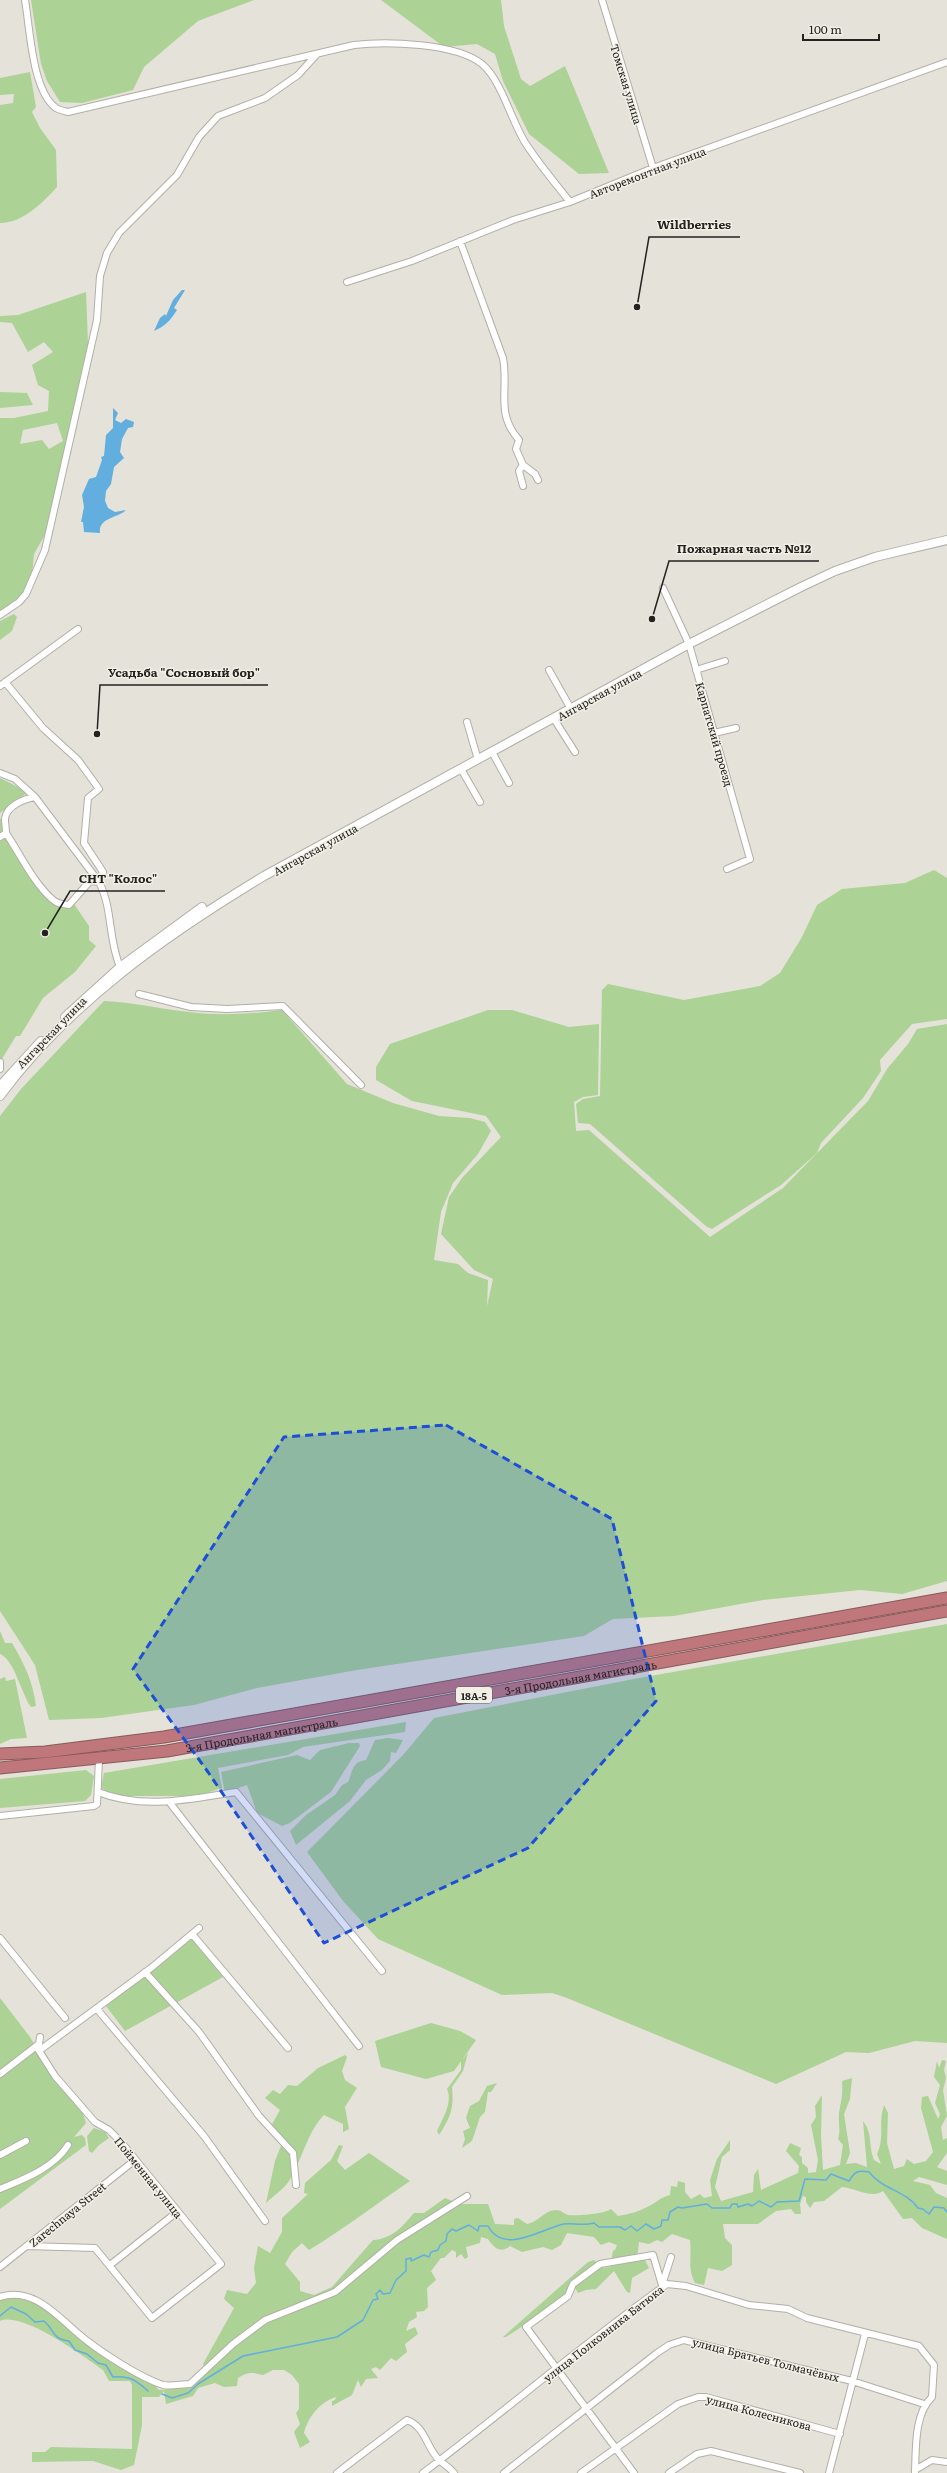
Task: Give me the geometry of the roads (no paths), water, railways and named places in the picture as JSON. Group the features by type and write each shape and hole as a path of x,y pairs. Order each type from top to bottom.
{"highway":[{"name":"3-я Продольная магистраль","path":"0,1754 45,1752 156,1738 947,1598"},
{"name":"3-я Продольная магистраль","path":"0,1768 167,1751 947,1611"}],"main road":[{"name":"Ангарская улица","path":"0,1086 78,1003 120,967 202,907 264,876 689,644 835,571 875,557 947,540"},
{"name":"Ангарская улица","path":"0,1096 54,1034 125,970 204,912 264,876"}],"street":[{"path":"25,0 38,79 49,100 56,108 68,112 354,45 401,43 466,55 482,64 492,78 525,143 570,202"},
{"name":"Томская улица","path":"602,0 653,168"},
{"path":"0,616 19,602 26,594 45,550 97,320 100,276 107,253 119,233 177,175 198,137 218,116 265,98 298,75 318,54"},
{"name":"Авторемонтная улица","path":"347,282 412,261 513,220 570,202 653,168 947,62"},
{"path":"460,241 499,343 504,365 506,384 504,406 506,422 519,440 516,449 523,465 535,474 538,480"},
{"path":"523,465 519,471 523,486"},
{"name":"Карпатский проезд","path":"663,588 689,644 750,859 728,869"},
{"path":"78,629 3,684 43,728 78,760 99,789 88,798 84,843 103,872 100,882"},
{"path":"696,670 725,661"},
{"path":"549,670 571,709"},
{"path":"554,719 574,752"},
{"path":"467,722 478,760"},
{"path":"714,733 736,728"},
{"path":"492,752 509,783"},
{"path":"461,769 480,802"},
{"path":"0,773 15,779 35,797 100,882 106,896 114,948 120,967"},
{"path":"35,797 24,799 7,812 5,819 6,833 41,886 52,900 59,904 69,905 90,882 100,882"},
{"path":"0,837 6,833"},
{"path":"139,994 191,1007 227,1009 284,1006 361,1085"},
{"path":"0,1062 0,1070"},
{"path":"0,1816 94,1806 96,1804 98,1792 98,1759"},
{"path":"98,1792 114,1798 170,1803 236,1792 382,1972"},
{"path":"170,1803 232,1885 359,2046"},
{"path":"0,2074 97,2008 145,1972 199,1928"},
{"path":"192,1934 288,2048"},
{"path":"0,1938 65,2018"},
{"path":"145,1972 199,2032 259,2116 293,2153 296,2185"},
{"path":"97,2008 204,2136 265,2221"},
{"path":"38,2048 40,2037"},
{"name":"Пойменная улица","path":"38,2048 55,2076 95,2122 109,2130 221,2264 152,2318 110,2265"},
{"path":"0,2155 26,2141"},
{"path":"0,2189 26,2178 61,2156 68,2145"},
{"name":"Zarechnaya Street","path":"0,2267 134,2160"},
{"path":"0,2297 17,2294 36,2300 86,2341 136,2371 164,2385 190,2384 233,2344 265,2320 335,2292 397,2240 467,2196"},
{"path":"27,2246 95,2248 110,2265 177,2212"},
{"path":"634,2473 526,2327 568,2296 573,2284 600,2264 653,2255 664,2285"},
{"path":"664,2285 671,2257"},
{"name":"улица Полковника Батюка","path":"422,2473 664,2285 686,2286 749,2305 788,2309 807,2318 866,2334 919,2346 934,2364 932,2397 924,2404 918,2433 915,2471"},
{"path":"830,2473 852,2381 866,2334"},
{"name":"улица Братьев Толмачёвых","path":"504,2473 657,2353 669,2345 684,2340 852,2381 924,2404"},
{"name":"улица Колесникова","path":"581,2473 612,2449 615,2449 678,2404 698,2397 706,2397 840,2434"},
{"path":"337,2473 407,2420 414,2423 439,2460 449,2466 454,2473"},
{"path":"669,2473 698,2454 711,2451 800,2473"},
{"path":"915,2471 932,2460 947,2462"}],"water":[{"path":"182,290 185,290 174,308 177,310 170,320 154,331 160,318 165,314 166,316 173,300"},
{"path":"113,408 118,413 115,420 121,423 126,419 134,422 133,427 128,428 122,439 120,452 124,458 114,467 111,484 106,491 105,501 108,508 115,512 126,510 102,524 100,533 84,532 83,522 81,522 84,507 82,495 89,479 96,477 102,460 101,457 104,456 106,435 113,428"}],"waterway":[{"path":"162,2394 172,2398 188,2393 198,2384 243,2356 337,2337 363,2320 373,2300 378,2299 376,2294 380,2290 383,2294 390,2293 396,2280 406,2271 406,2259 411,2258 411,2261 424,2255 429,2257 431,2252 438,2250 440,2245 446,2241 447,2234 452,2229 456,2231 469,2225 478,2231 479,2226 488,2226 495,2235 504,2239 513,2240 524,2238 564,2224 594,2223 599,2227 620,2227 625,2230 631,2226 637,2231 646,2224 654,2229 661,2226 662,2220 668,2220 670,2212 678,2207 682,2208 707,2204 712,2208 730,2208 732,2204 737,2204 738,2207 748,2204 752,2206 759,2201 771,2207 777,2202 799,2201 805,2179 826,2180 831,2174 849,2181 855,2173 862,2171 869,2172 881,2183 907,2197 918,2208 923,2209 929,2214 934,2207 944,2208 947,2212"},
{"path":"0,2316 11,2307 26,2314 35,2322 44,2321 56,2336 63,2340 69,2341 75,2350 87,2354 98,2363 106,2365 113,2377 128,2378 140,2384 148,2391"}],"place":[{"name":"Wildberries","path":"637,307"},
{"name":"Пожарная часть №12","path":"652,619"},
{"name":"Усадьба \"Сосновый бор\"","path":"97,734"},
{"name":"СНТ \"Колос\"","path":"45,933"}]}
